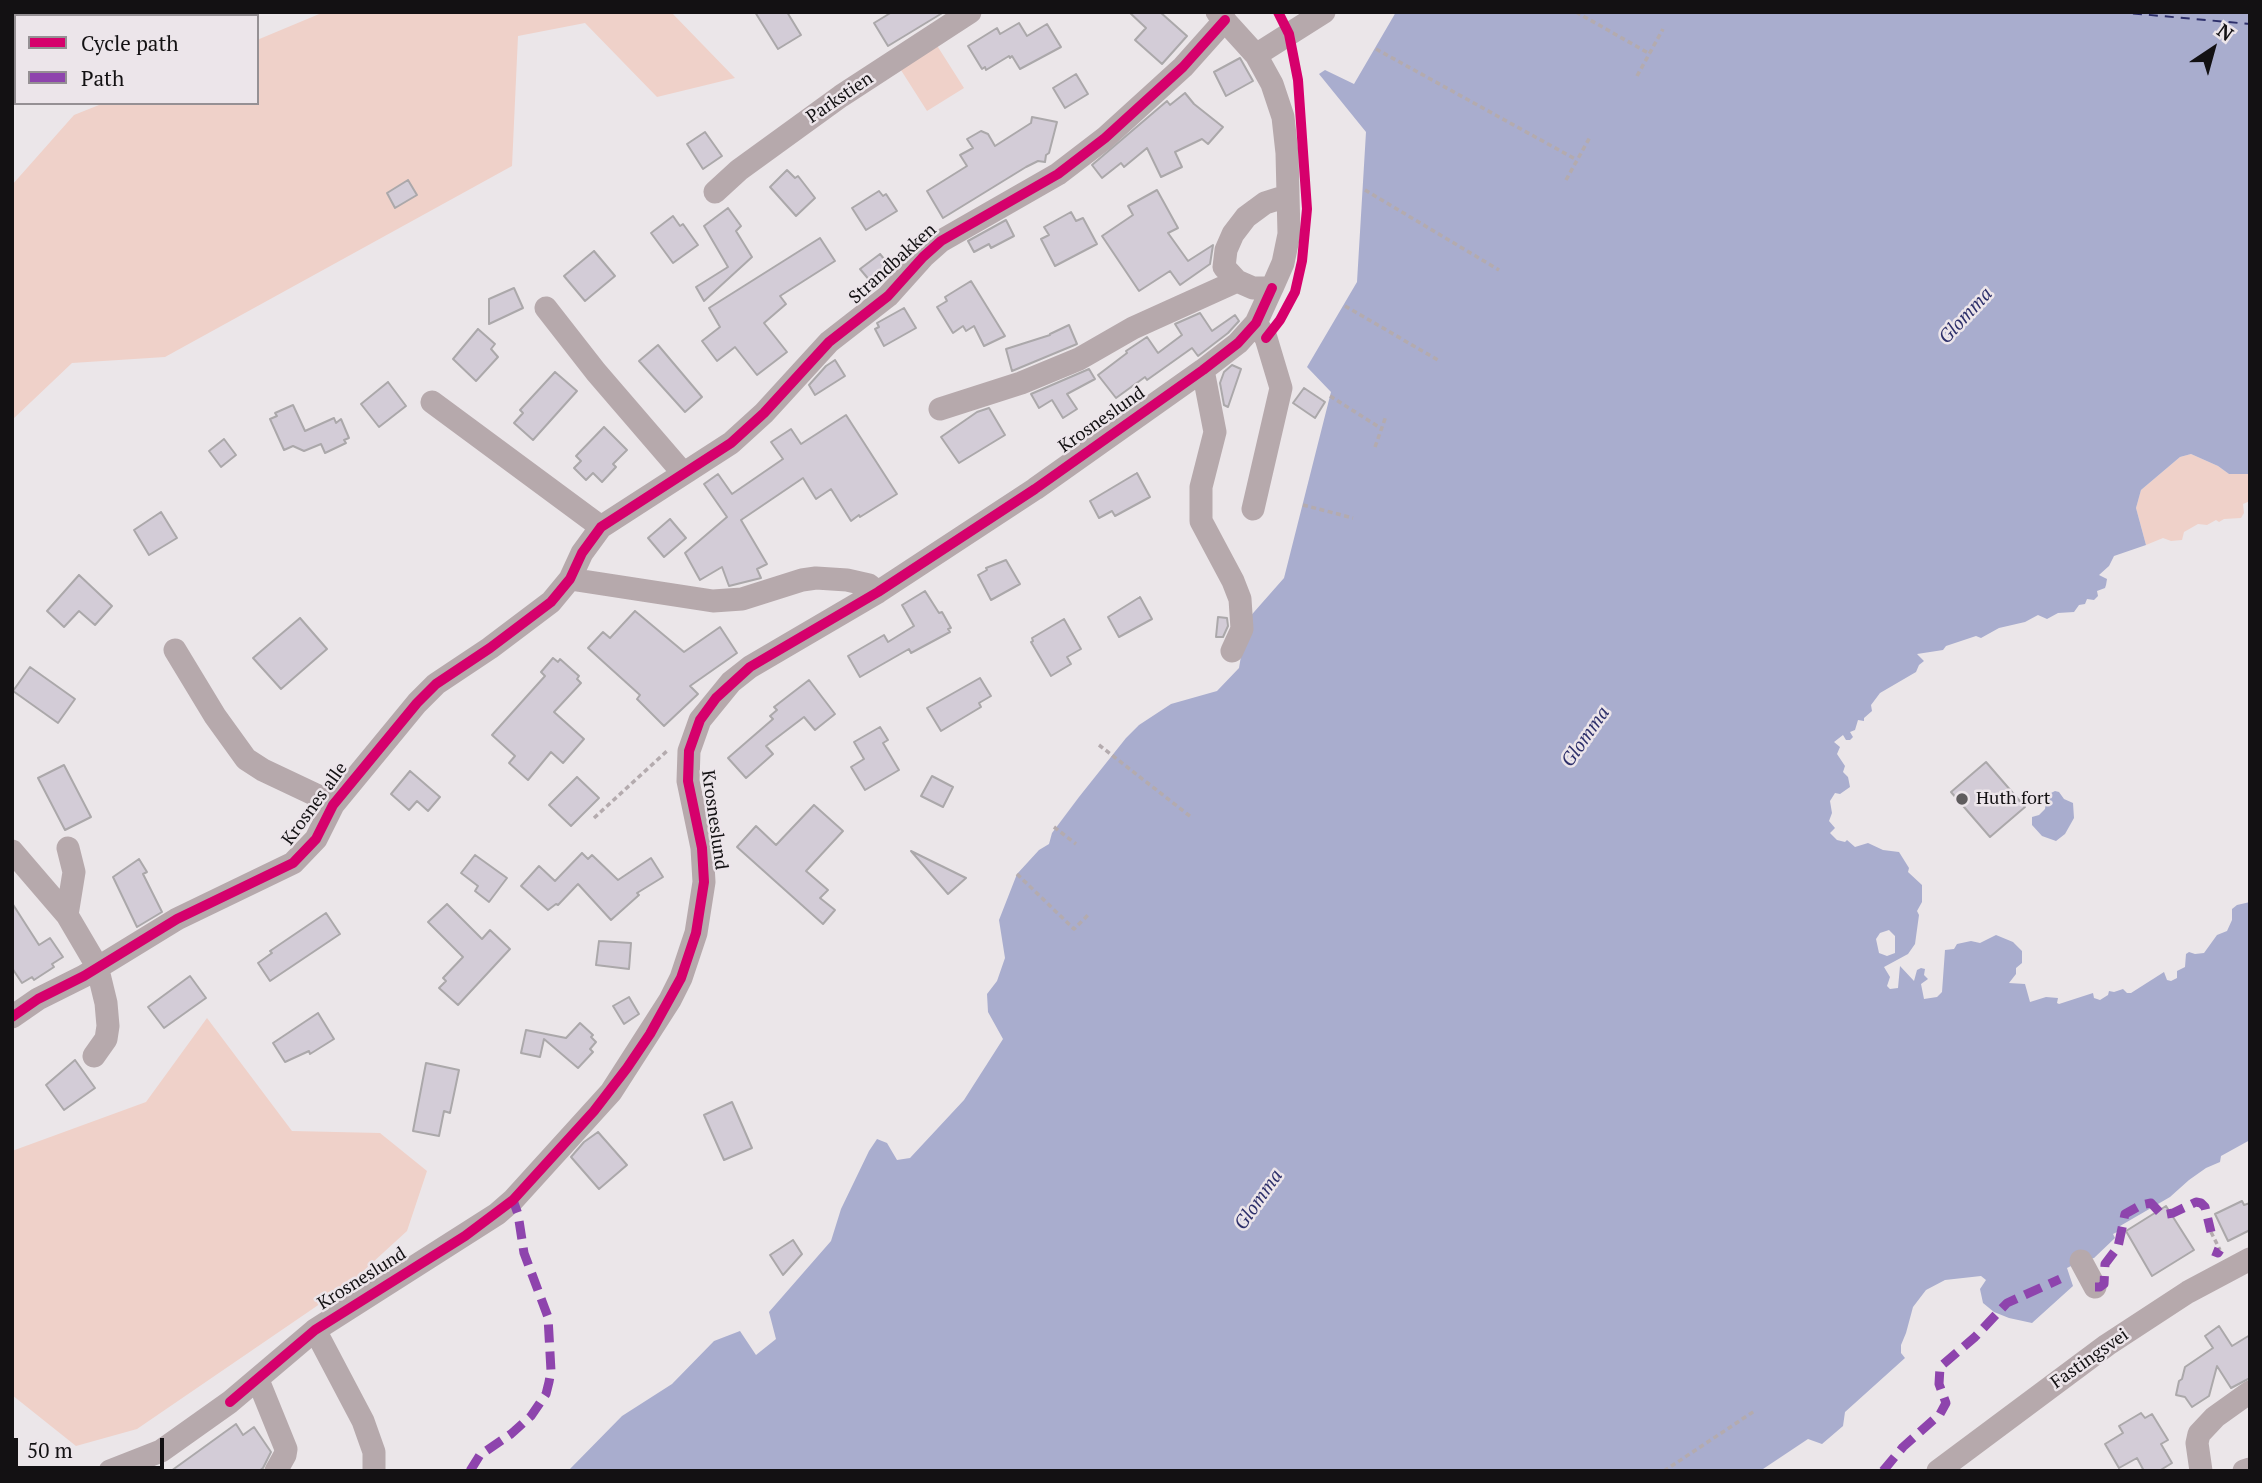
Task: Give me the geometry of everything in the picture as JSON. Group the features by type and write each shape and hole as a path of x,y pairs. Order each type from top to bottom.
{"street":[{"name":"Parkstien","path":"715,192 739,170 841,96 970,12"},
{"path":"1256,55 1324,12"},
{"name":"Krosneslund","path":"110,1471 161,1451 258,1380 314,1330 464,1236 513,1200 611,1092 650,1034 681,978 696,933 702,905 703,864 688,781 689,751 699,720 731,682 758,662 878,592 1035,489 1203,370 1238,343 1255,323 1283,263 1289,234 1287,153 1283,117 1272,84 1256,55 1221,16"},
{"name":"Strandbakken","path":"570,579 582,552 601,527 711,457 749,427 820,350 888,296 941,241 1058,174 1105,138 1183,67 1221,16"},
{"path":"1272,288 1253,288 1237,281 1224,267 1226,250 1233,234 1246,217 1265,203 1287,196"},
{"path":"940,409 1021,383 1079,359 1133,328 1237,281"},
{"path":"546,308 596,372 683,473"},
{"path":"1253,509 1281,388 1266,338 1255,323"},
{"path":"1203,370 1215,432 1201,487 1200,520 1240,599 1242,629 1232,651"},
{"path":"432,402 601,527"},
{"path":"570,579 713,601 742,599 816,578 869,585 878,592"},
{"name":"Krosnes alle","path":"12,1017 38,999 83,976 177,919 293,863 316,839 332,805 397,725 436,684 531,618 551,602 570,579"},
{"name":"Krosnes alle","path":"175,650 215,716 246,759 332,805"},
{"path":"67,915 74,872 68,848"},
{"path":"12,851 67,915 97,966 106,1003 107,1026 106,1039 94,1056"},
{"name":"Fastingsvei","path":"1938,1471 2108,1345 2188,1292 2250,1259"},
{"path":"2081,1261 2095,1287"},
{"name":"Krosneslund","path":"314,1330 363,1421 374,1452 374,1471"},
{"path":"258,1380 286,1449 276,1471"},
{"path":"2201,1471 2197,1443 2199,1434 2215,1417 2250,1392"},
{"path":"2244,1471 2250,1469"}],"path":[{"path":"1576,12 1650,54"},
{"path":"1637,76 1664,29"},
{"path":"1376,49 1577,160"},
{"path":"1566,180 1590,136"},
{"path":"1365,190 1499,270"},
{"path":"1345,306 1438,360"},
{"path":"1330,396 1382,429"},
{"path":"1376,447 1386,416"},
{"path":"1303,505 1353,518"},
{"path":"594,818 674,746 677,744 689,751"},
{"path":"1099,745 1191,817"},
{"path":"1054,827 1076,844"},
{"path":"1017,874 1074,929 1090,913"},
{"path":"2211,1231 2220,1250"},
{"path":"1664,1471 1756,1410"}],"shaded area":[{"path":"324,12 671,12 735,78 657,97 585,23 518,36 512,166 165,357 72,363 12,420 12,185 74,115 99,105 259,105 259,39"},
{"path":"936,44 964,88 927,111 899,67"},
{"path":"2191,454 2229,474 2250,474 2250,501 2243,504 2244,513 2241,518 2219,522 2216,520 2207,525 2198,524 2184,532 2182,540 2171,541 2163,538 2146,545 2136,508 2141,490 2180,457"},
{"path":"207,1018 292,1131 380,1133 427,1171 407,1231 349,1284 137,1429 76,1446 12,1395 12,1151 146,1102"}],"water":[{"name":"Glomma","path":"1396,12 2250,12 2250,474 2229,474 2191,454 2180,457 2141,490 2136,508 2146,545 2114,556 2109,566 2099,575 2107,579 2106,585 2097,591 2098,596 2094,600 2087,599 2085,604 2079,605 2074,612 2058,613 2047,619 2038,615 2025,622 1999,628 1981,638 1976,636 1946,646 1943,650 1917,654 1924,661 1916,672 1880,693 1871,705 1872,711 1864,721 1858,720 1855,730 1850,732 1853,737 1850,740 1846,740 1843,735 1834,742 1840,747 1837,754 1845,766 1843,772 1848,777 1850,787 1840,794 1835,793 1830,801 1832,813 1829,821 1835,828 1830,833 1837,840 1847,840 1855,847 1868,843 1883,850 1899,852 1909,868 1908,872 1922,885 1915,944 1908,954 1884,967 1890,977 1887,986 1890,989 1898,988 1900,966 1914,981 1917,970 1925,969 1924,975 1928,979 1921,984 1924,999 1937,997 1942,992 1945,950 1971,941 1980,943 1996,935 2013,942 2022,951 2022,963 2016,968 2016,974 2009,983 2025,984 2030,1002 2046,997 2058,998 2059,1004 2093,993 2094,998 2100,1000 2108,995 2109,991 2123,989 2131,993 2164,972 2167,980 2177,978 2177,971 2185,967 2186,954 2204,953 2217,935 2227,931 2232,920 2232,909 2250,902 2250,1140 2221,1156 2220,1162 2206,1168 2170,1197 2120,1226 2121,1230 2113,1234 2115,1238 2094,1258 2089,1257 2067,1268 2073,1286 2032,1323 1994,1312 1983,1303 1980,1289 1986,1280 1981,1276 1945,1280 1926,1290 1913,1307 1901,1345 1901,1353 1905,1358 1845,1412 1843,1426 1822,1444 1808,1439 1760,1471 568,1471 622,1416 672,1384 714,1341 740,1331 756,1355 776,1339 769,1312 831,1241 841,1209 877,1139 887,1143 897,1160 910,1158 964,1100 1003,1039 988,1012 987,994 997,981 1005,958 999,920 1017,874 1039,850 1049,844 1052,833 1079,797 1139,725 1171,704 1217,691 1239,668 1247,620 1284,578 1331,392 1307,367 1357,282 1366,132 1319,74 1325,70 1354,84","holes":["1889,930 1895,936 1895,953 1887,956 1879,953 1876,939 1880,933"]},
{"path":"2055,791 2073,803 2074,818 2065,834 2056,841 2042,836 2032,825 2032,817 2045,809 2047,795"}],"building":[{"path":"755,12 787,12 801,35 778,49"},
{"path":"892,12 944,12 888,46 874,23"},
{"path":"1129,12 1160,12 1187,36 1162,64 1135,40 1146,28"},
{"path":"1019,23 1027,36 1047,24 1061,47 1020,69 1012,56 1009,56 986,70 985,67 982,69 968,46 997,28 1000,34"},
{"path":"1240,58 1253,81 1226,96 1214,72"},
{"path":"1076,74 1088,94 1065,108 1053,88"},
{"path":"1185,93 1194,104 1223,127 1208,144 1202,139 1175,152 1182,167 1161,177 1147,148 1124,167 1121,163 1102,178 1092,165 1167,101 1170,105"},
{"path":"1032,117 1057,122 1045,162 1038,161 1026,167 943,218 927,191 967,166 960,155 973,148 967,139 981,131 988,134 995,146 1031,123"},
{"path":"705,132 722,156 703,169 687,144"},
{"path":"787,170 795,178 798,176 815,198 796,216 770,187"},
{"path":"408,180 417,195 395,208 387,193"},
{"path":"1157,190 1178,228 1168,233 1188,261 1213,245 1210,264 1180,285 1170,271 1139,291 1102,236 1133,215 1128,206"},
{"path":"879,191 883,196 886,194 897,211 866,230 852,208"},
{"path":"728,208 741,226 736,231 752,257 704,301 696,287 728,267 704,226"},
{"path":"1071,212 1076,221 1083,218 1097,244 1055,266 1041,239 1049,235 1044,227"},
{"path":"673,216 680,226 683,224 698,245 673,263 651,233"},
{"path":"1006,220 1014,236 991,248 989,244 974,252 968,241"},
{"path":"820,238 835,261 780,296 786,304 764,323 787,352 757,375 735,347 717,361 702,341 720,327 709,308"},
{"path":"594,251 615,276 585,301 564,276"},
{"path":"880,254 893,270 876,288 860,269"},
{"path":"971,281 1005,336 984,346 974,326 966,331 963,326 953,333 937,307 947,301 945,297"},
{"path":"514,288 523,308 489,324 489,299"},
{"path":"904,308 916,328 884,346 875,329 879,327 877,323"},
{"path":"1200,313 1212,331 1235,315 1239,321 1198,356 1192,348 1116,398 1098,375 1147,337 1158,353 1182,335 1175,324"},
{"path":"1069,325 1077,344 1012,371 1006,349 1050,335"},
{"path":"478,329 495,344 491,349 498,357 476,381 453,359"},
{"path":"658,345 702,397 685,412 639,361"},
{"path":"835,360 845,376 815,395 809,385"},
{"path":"1232,365 1241,369 1228,407 1224,405 1220,383 1224,372"},
{"path":"1089,369 1095,379 1067,394 1077,409 1063,418 1052,400 1039,408 1031,394"},
{"path":"555,372 577,391 533,440 514,423 523,413 520,410"},
{"path":"388,382 406,406 379,427 361,404"},
{"path":"1304,388 1325,402 1315,418 1293,403"},
{"path":"293,405 305,431 334,418 336,423 341,419 349,438 344,440 346,443 325,453 321,444 304,451 293,446 284,450 270,419 277,416 275,413"},
{"path":"989,408 1005,435 959,463 941,437 977,412"},
{"path":"846,415 897,494 851,521 831,489 816,499 803,478 741,520 767,564 757,569 761,578 729,586 722,567 700,580 685,553 727,517 704,484 718,474 732,494 783,459 771,442 791,429 801,444"},
{"path":"604,427 627,450 613,464 616,467 602,482 593,473 586,480 574,468 581,461 576,456"},
{"path":"224,439 236,455 221,467 209,451"},
{"path":"1137,473 1150,497 1115,516 1112,511 1099,518 1090,501"},
{"path":"161,512 177,538 149,555 134,530"},
{"path":"670,519 686,538 664,557 648,538"},
{"path":"1006,560 1020,584 991,600 978,575 987,570 986,568"},
{"path":"79,575 112,606 95,625 79,611 64,627 47,611"},
{"path":"925,591 939,613 942,612 951,628 948,629 950,632 911,653 909,649 860,677 848,656 884,635 888,642 914,626 902,605"},
{"path":"1140,597 1152,619 1119,637 1108,617"},
{"path":"635,611 684,652 720,627 737,653 690,686 698,694 664,726 637,699 640,695 588,648 603,632 610,638"},
{"path":"1218,617 1227,618 1228,626 1223,637 1216,637"},
{"path":"300,618 327,649 281,689 253,658"},
{"path":"1064,619 1081,649 1067,657 1071,664 1051,676 1031,642 1032,638"},
{"path":"553,658 558,662 560,659 579,676 577,679 581,683 554,712 584,739 563,763 551,752 528,780 509,763 515,756 492,735 545,676 541,672"},
{"path":"30,667 75,699 58,723 13,691"},
{"path":"980,678 991,696 979,703 981,707 941,731 927,708"},
{"path":"809,680 835,714 815,730 804,717 766,746 773,754 746,778 728,758 773,719 770,716 777,710 774,707"},
{"path":"880,727 888,740 883,743 899,770 865,790 851,767 864,759 854,742"},
{"path":"1986,762 2025,807 1990,837 1951,792"},
{"path":"64,765 91,817 65,830 38,778"},
{"path":"410,771 440,797 428,811 417,801 409,810 391,794"},
{"path":"932,776 953,787 943,807 921,796"},
{"path":"577,777 599,798 571,826 549,805"},
{"path":"814,805 843,831 806,871 828,890 820,898 835,910 823,924 737,847 756,826 776,845"},
{"path":"911,851 966,878 948,894"},
{"path":"582,853 588,859 592,855 618,880 651,858 663,877 637,893 639,895 611,920 578,884 558,905 548,910 521,886 539,866 555,881"},
{"path":"475,855 507,878 489,902 475,891 478,886 461,873"},
{"path":"139,859 147,872 143,874 162,912 137,927 113,877"},
{"path":"12,903 39,945 50,938 63,957 52,964 54,967 34,980 32,977 22,983 12,968"},
{"path":"447,904 482,939 490,930 510,949 458,1005 439,988 446,981 443,978 463,957 428,922"},
{"path":"326,913 340,934 270,981 258,963 272,953 270,951"},
{"path":"599,941 631,943 629,969 596,965"},
{"path":"190,976 206,998 164,1028 148,1007"},
{"path":"629,997 639,1014 624,1024 613,1006"},
{"path":"318,1013 334,1039 310,1054 309,1051 285,1062 273,1043"},
{"path":"580,1023 593,1035 591,1037 596,1042 590,1049 593,1052 578,1068 544,1039 540,1057 521,1053 526,1030 566,1038"},
{"path":"75,1060 95,1088 64,1110 46,1085"},
{"path":"426,1063 459,1070 450,1113 444,1111 439,1136 413,1131"},
{"path":"732,1102 752,1148 724,1160 704,1115"},
{"path":"598,1132 627,1165 599,1189 571,1157 584,1142"},
{"path":"2242,1201 2244,1205 2250,1203 2250,1230 2228,1241 2215,1214"},
{"path":"2166,1206 2194,1250 2152,1276 2126,1231"},
{"path":"793,1240 802,1254 783,1275 770,1255"},
{"path":"2219,1326 2232,1346 2250,1335 2250,1378 2231,1388 2217,1366 2209,1396 2192,1407 2185,1397 2176,1395 2179,1381 2185,1367 2213,1348 2205,1336"},
{"path":"2141,1413 2145,1418 2152,1414 2168,1440 2161,1444 2172,1463 2159,1471 2144,1471 2137,1458 2119,1468 2105,1444 2123,1433 2119,1426"},
{"path":"236,1424 243,1435 254,1427 271,1452 259,1471 171,1471"}],"ferry route":[{"path":"2117,12 2250,24"}],"marked path":[{"path":"470,1471 480,1455 511,1434 531,1416 546,1394 551,1371 548,1317 524,1253 513,1200"},
{"path":"2095,1287 2104,1284 2105,1264 2118,1247 2125,1214 2141,1205 2151,1203 2162,1215 2196,1202 2201,1203 2205,1207 2211,1232"},
{"path":"2213,1251 2218,1253 2220,1250"},
{"path":"1883,1471 1903,1447 1940,1414 1946,1403 1939,1384 1940,1367 1975,1337 2007,1303 2060,1279"}],"cycle path":[{"path":"1266,338 1280,320 1295,292 1302,261 1307,209 1298,80 1289,34 1278,12"},
{"path":"12,1017 38,999 84,976 177,919 293,863 316,839 333,805 417,703 436,684 551,602 570,579 582,553 601,527 731,443 764,413 829,342 888,296 941,241 1058,174 1105,138 1183,67 1225,20"},
{"path":"230,1402 315,1330 465,1236 513,1200 594,1111 627,1068 650,1034 681,978 696,933 704,882 702,848 688,781 689,751 700,720 716,698 750,667 878,592 1035,489 1203,370 1238,343 1256,323 1272,288"}],"place":[{"name":"Huth fort","path":"1962,799"}]}
